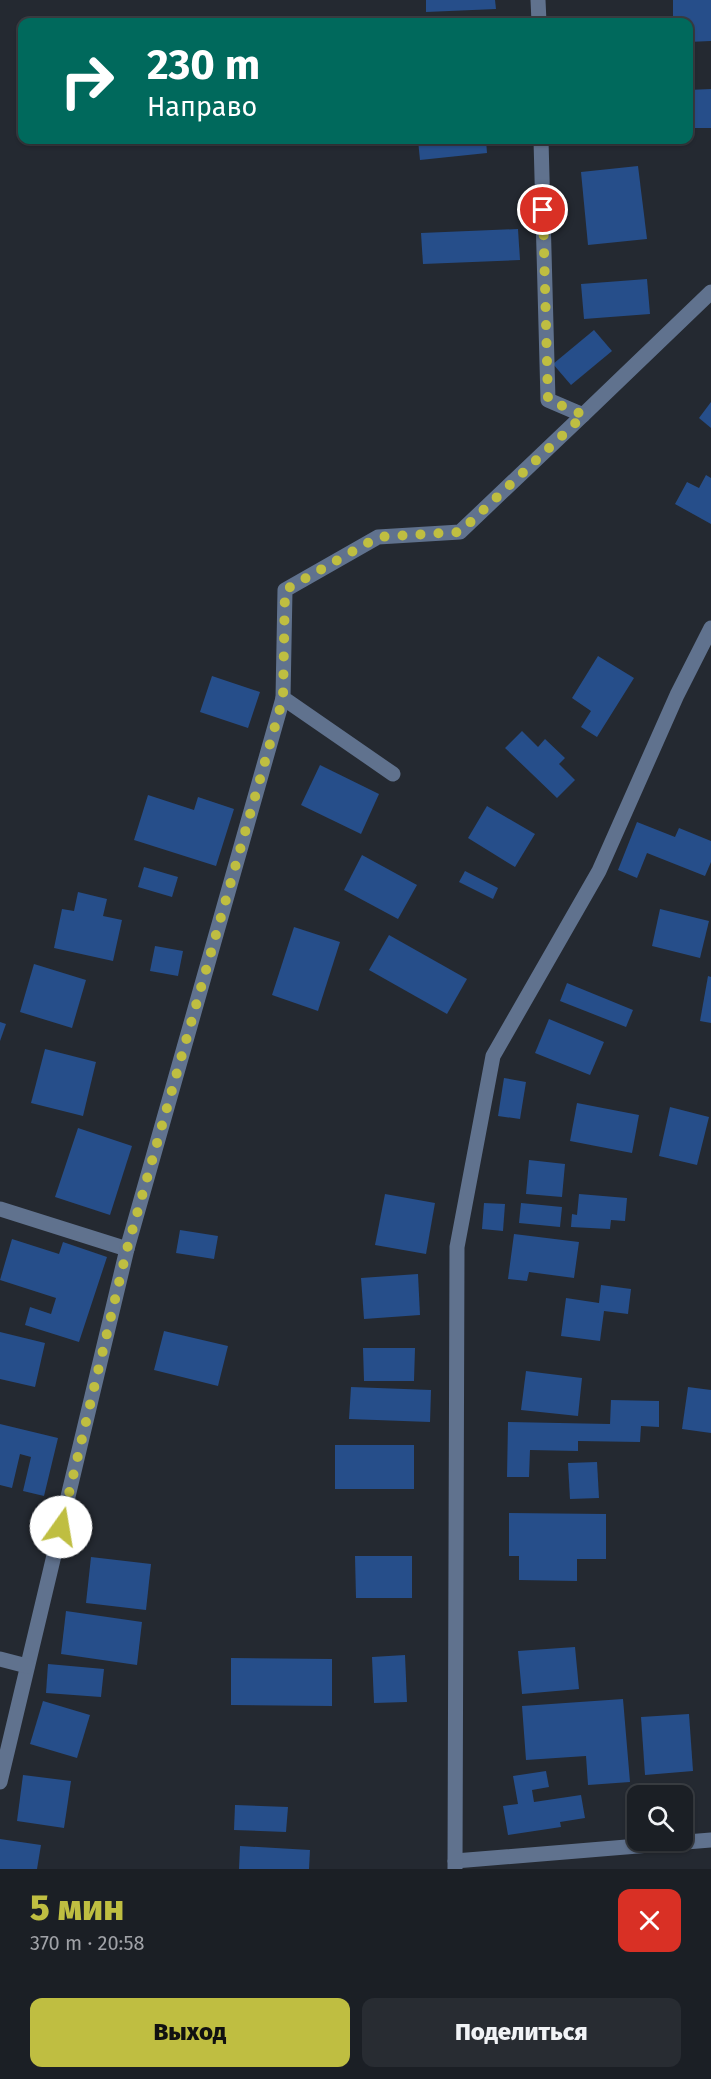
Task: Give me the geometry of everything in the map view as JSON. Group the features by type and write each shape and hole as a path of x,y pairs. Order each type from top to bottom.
{"street":[{"path":"538,0 538,18"},
{"path":"542,144 548,400 584,415"},
{"path":"0,1782 127,1249 283,698 285,590 378,537 460,532 711,292"},
{"path":"711,628 677,695 598,871 494,1056 457,1247 455,1865 711,1840"},
{"path":"283,698 393,774"},
{"path":"0,1209 127,1249"},
{"path":"0,1659 27,1666"}],"building":[{"path":"426,0 495,0 496,9 426,12"},
{"path":"673,0 711,0 711,41 693,42 693,18 673,18"},
{"path":"711,89 711,128 693,128 693,90"},
{"path":"418,144 486,144 487,153 420,160"},
{"path":"638,166 647,239 588,245 581,172"},
{"path":"518,229 520,260 423,264 421,233"},
{"path":"647,279 650,314 584,319 581,284"},
{"path":"594,330 612,351 571,385 553,364"},
{"path":"711,402 711,428 699,418"},
{"path":"706,475 711,478 711,524 675,504 687,482 699,488"},
{"path":"598,656 634,678 597,737 581,727 591,711 572,698"},
{"path":"212,676 260,692 248,728 200,712"},
{"path":"522,731 538,747 545,739 565,758 559,764 575,780 557,798 505,748"},
{"path":"320,765 379,794 361,834 301,805"},
{"path":"148,795 194,810 198,797 234,809 216,866 134,840"},
{"path":"487,806 535,834 515,867 468,838"},
{"path":"637,822 675,837 679,828 711,841 711,862 705,876 647,853 637,878 618,870"},
{"path":"362,855 417,885 398,919 344,890"},
{"path":"144,867 178,877 172,897 138,887"},
{"path":"465,871 498,888 493,899 459,882"},
{"path":"78,892 107,899 103,916 122,920 113,961 54,948 62,909 74,911"},
{"path":"660,909 709,921 700,958 652,946"},
{"path":"294,927 340,942 318,1011 272,995"},
{"path":"389,935 467,979 447,1014 369,970"},
{"path":"155,946 183,951 178,976 150,971"},
{"path":"34,964 86,980 72,1028 20,1012"},
{"path":"708,976 711,977 711,1023 700,1021"},
{"path":"567,983 633,1010 626,1027 560,1001"},
{"path":"549,1019 604,1042 590,1075 535,1053"},
{"path":"0,1022 6,1024 0,1041"},
{"path":"45,1049 96,1062 83,1116 31,1103"},
{"path":"504,1078 526,1082 520,1119 498,1116"},
{"path":"577,1103 639,1115 632,1153 570,1141"},
{"path":"670,1107 709,1117 697,1165 659,1156"},
{"path":"78,1128 132,1146 110,1215 55,1197"},
{"path":"529,1160 565,1164 562,1197 526,1194"},
{"path":"385,1194 435,1203 426,1254 375,1245"},
{"path":"579,1194 627,1198 625,1221 611,1220 610,1229 571,1227 572,1214 577,1215"},
{"path":"484,1203 505,1204 503,1231 482,1229"},
{"path":"521,1203 562,1207 560,1227 519,1223"},
{"path":"180,1230 218,1236 214,1259 176,1253"},
{"path":"514,1234 579,1242 574,1278 529,1272 527,1281 508,1279"},
{"path":"12,1239 59,1254 63,1242 107,1257 79,1342 25,1325 30,1307 51,1314 56,1298 0,1280"},
{"path":"418,1274 420,1315 364,1319 361,1278"},
{"path":"601,1285 631,1289 628,1314 604,1311 600,1341 561,1336 566,1298 599,1303"},
{"path":"164,1331 228,1346 218,1386 154,1370"},
{"path":"0,1332 45,1343 35,1387 0,1379"},
{"path":"363,1348 415,1348 414,1381 364,1381"},
{"path":"526,1371 582,1378 578,1416 521,1410"},
{"path":"351,1387 431,1390 430,1422 349,1419"},
{"path":"688,1387 711,1390 711,1433 682,1429"},
{"path":"611,1400 659,1401 659,1427 641,1426 640,1442 578,1441 578,1451 530,1450 529,1477 507,1477 508,1422 610,1424"},
{"path":"0,1424 58,1438 44,1496 23,1491 31,1457 20,1454 12,1488 0,1485"},
{"path":"335,1445 414,1445 414,1489 335,1489"},
{"path":"597,1462 599,1498 570,1499 568,1463"},
{"path":"509,1513 606,1514 606,1559 577,1559 577,1581 519,1580 519,1556 509,1556"},
{"path":"355,1556 412,1556 412,1598 356,1598"},
{"path":"91,1557 151,1564 146,1610 86,1603"},
{"path":"66,1611 142,1622 137,1665 61,1654"},
{"path":"575,1647 579,1689 522,1694 518,1651"},
{"path":"405,1655 407,1702 374,1703 372,1657"},
{"path":"231,1658 332,1659 332,1706 231,1705"},
{"path":"48,1664 104,1669 101,1697 46,1693"},
{"path":"623,1699 630,1782 588,1785 586,1756 526,1760 522,1706"},
{"path":"43,1701 90,1715 77,1758 30,1744"},
{"path":"689,1714 693,1771 645,1775 641,1717"},
{"path":"546,1771 549,1787 532,1790 534,1802 581,1795 585,1818 560,1822 561,1827 508,1835 503,1806 518,1804 513,1776"},
{"path":"23,1775 71,1781 64,1828 17,1821"},
{"path":"235,1805 288,1807 286,1832 234,1830"},
{"path":"0,1839 41,1845 37,1869 0,1869"},
{"path":"240,1846 310,1850 309,1869 239,1869"}],"route":[{"path":"61,1527 127,1249 283,698 285,590 378,537 460,532 584,415 548,400 543,210"}]}
